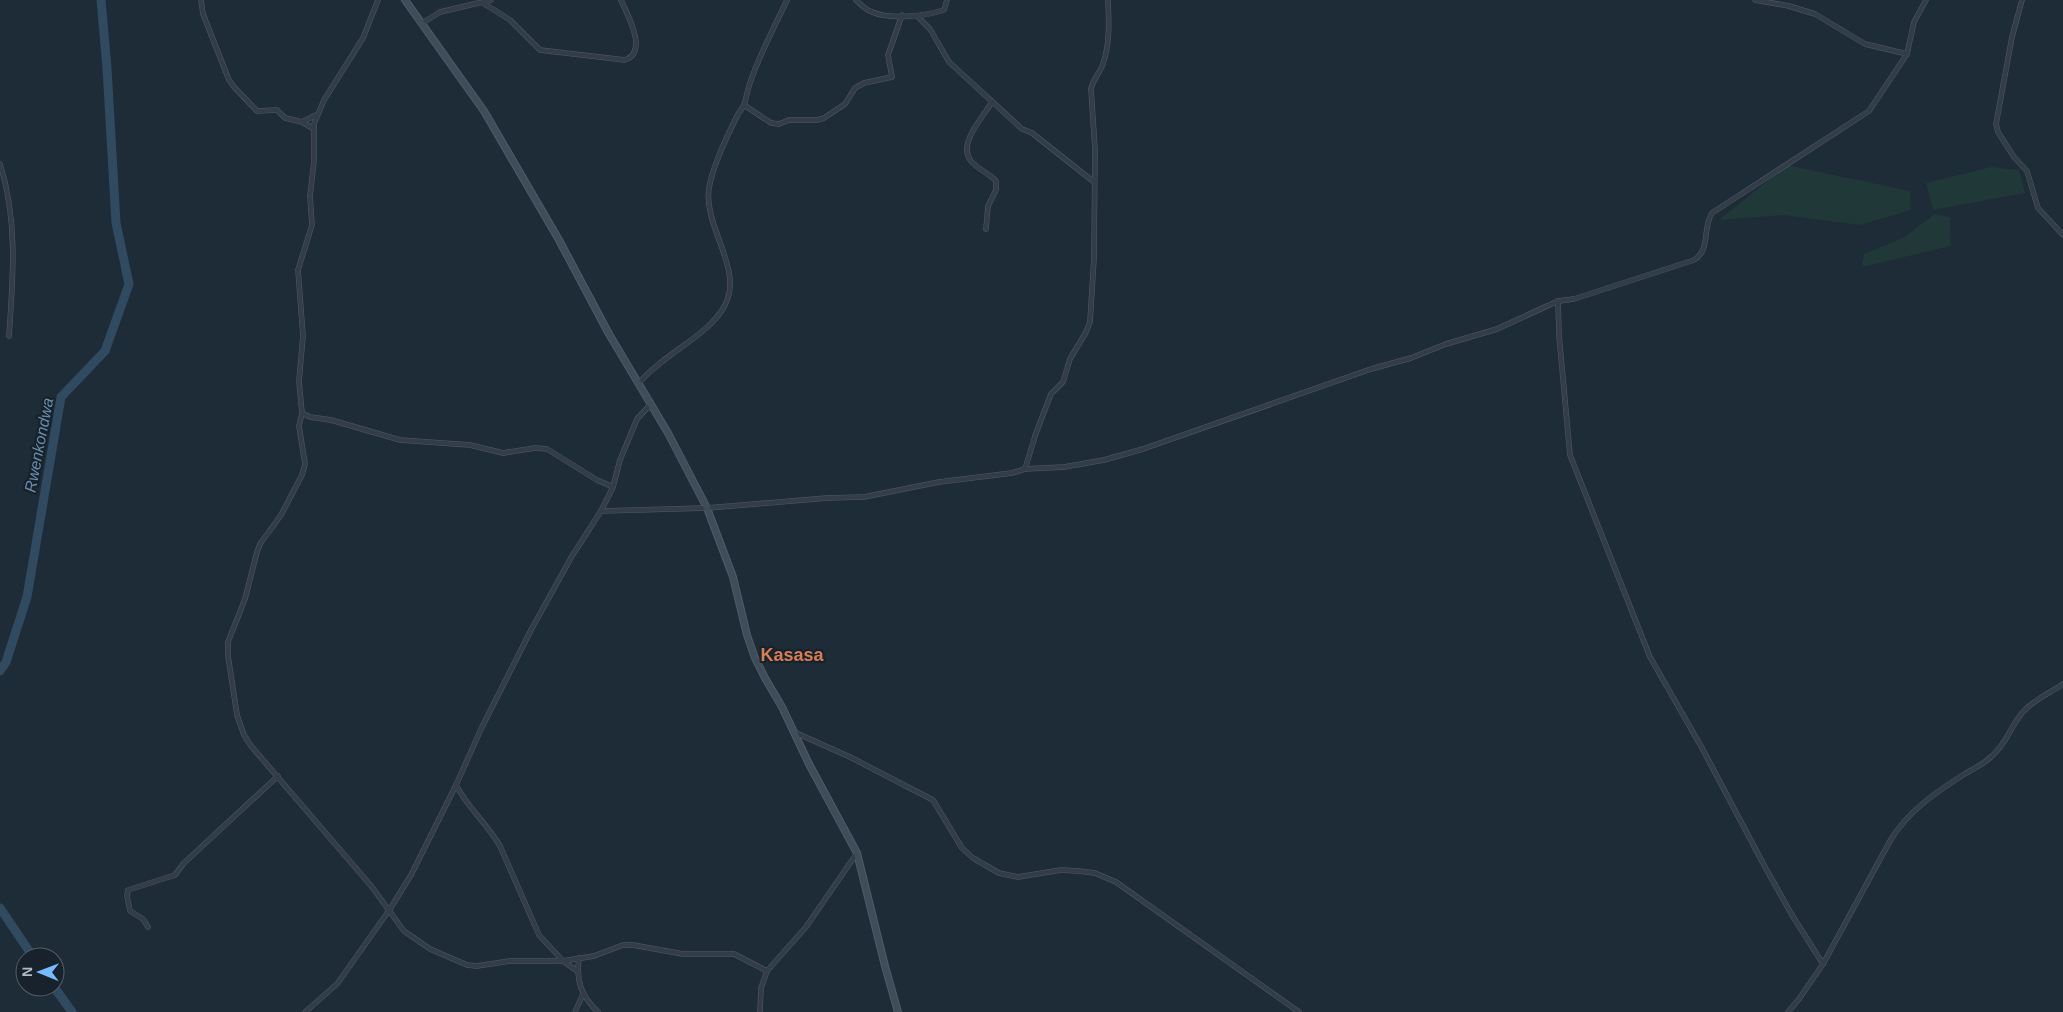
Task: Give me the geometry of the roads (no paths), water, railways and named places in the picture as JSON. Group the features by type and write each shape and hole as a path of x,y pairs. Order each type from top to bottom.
{"street":[{"path":"201,0 203,14 227,76 234,88 255,110 276,110 285,118 302,122 314,129"},
{"path":"378,0 363,38 316,115 310,205 312,225 298,270 303,328 299,381 302,413 299,426 305,457 304,470 281,515 260,544 247,593 230,636 228,649 234,704 240,725 251,746 390,909 400,926 430,949 468,965 476,966 510,961 563,961 594,956 623,945 634,945 683,954 734,954 767,972"},
{"path":"404,0 484,111 559,240 609,334 651,404 707,508 733,577 747,635 755,658 782,707 809,764 857,852 898,1012"},
{"path":"421,24 440,12 491,0"},
{"path":"483,3 510,20 540,50 625,60 629,59 635,50 637,42 633,27 621,0"},
{"path":"639,384 659,362 712,323 726,305 730,290 729,275 709,207 709,189 714,171 737,116 744,105 749,86 787,0"},
{"path":"856,0 866,9 880,15 902,16 917,16 944,10 947,0"},
{"path":"1025,469 1051,394 1063,382 1070,359 1090,322 1094,258 1095,149 1091,89 1094,80 1102,68 1108,48 1108,0"},
{"path":"1755,0 1789,6 1814,14 1866,44 1907,54"},
{"path":"601,511 646,512 870,496 913,486 1012,473 1025,469 1064,467 1096,461 1143,449 1371,369 1411,358 1446,344 1497,329 1558,301 1574,299 1694,260 1701,256 1704,250 1708,220 1712,213 1828,136 1863,116 1875,104 1895,69 1907,54 1914,22 1926,0"},
{"path":"2022,0 2012,37 1996,124 1998,132 2014,157 2027,171 2038,208 2063,235"},
{"path":"744,105 764,121 771,123 824,118 845,104 855,88 864,83 892,77 888,55 902,16"},
{"path":"917,16 933,33 949,62 1022,129 1032,133 1094,182"},
{"path":"986,229 988,206 996,190 996,181 970,160 966,150 969,137 992,102"},
{"path":"302,122 316,115"},
{"path":"0,164 10,203 13,239 9,336"},
{"path":"1558,301 1570,455 1650,657 1702,748 1792,915 1823,964"},
{"path":"305,1012 337,984 390,909 424,850 482,726 543,606 601,511 613,487 633,427 642,412 651,404"},
{"path":"302,413 310,417 331,420 400,440 470,445 503,453 535,448 547,449 596,480 613,487"},
{"path":"1788,1012 1823,964 1890,841 1902,823 1937,792 1990,758 2000,749 2016,721 2027,708 2063,684"},
{"path":"794,732 850,757 933,800 962,848 973,858 999,873 1018,877 1061,870 1078,871 1095,873 1116,882 1299,1012"},
{"path":"148,927 143,919 130,911 127,896 128,890 177,873 193,854 278,776"},
{"path":"456,785 472,811 494,835 539,935 563,961 577,971"},
{"path":"760,1012 760,988 767,972 806,928 857,852"},
{"path":"579,958 577,971 579,985 583,994 598,1012"},
{"path":"576,1012 583,994"}],"waterway":[{"name":"Rwenkondwa","path":"0,671 6,662 27,597 61,397 105,351 129,284 116,223 101,0"},
{"name":"Rwenkondwa","path":"0,908 26,947"},
{"name":"Rwenkondwa","path":"61,997 72,1012"}],"district":[{"name":"Kasasa","path":"792,655"}]}
